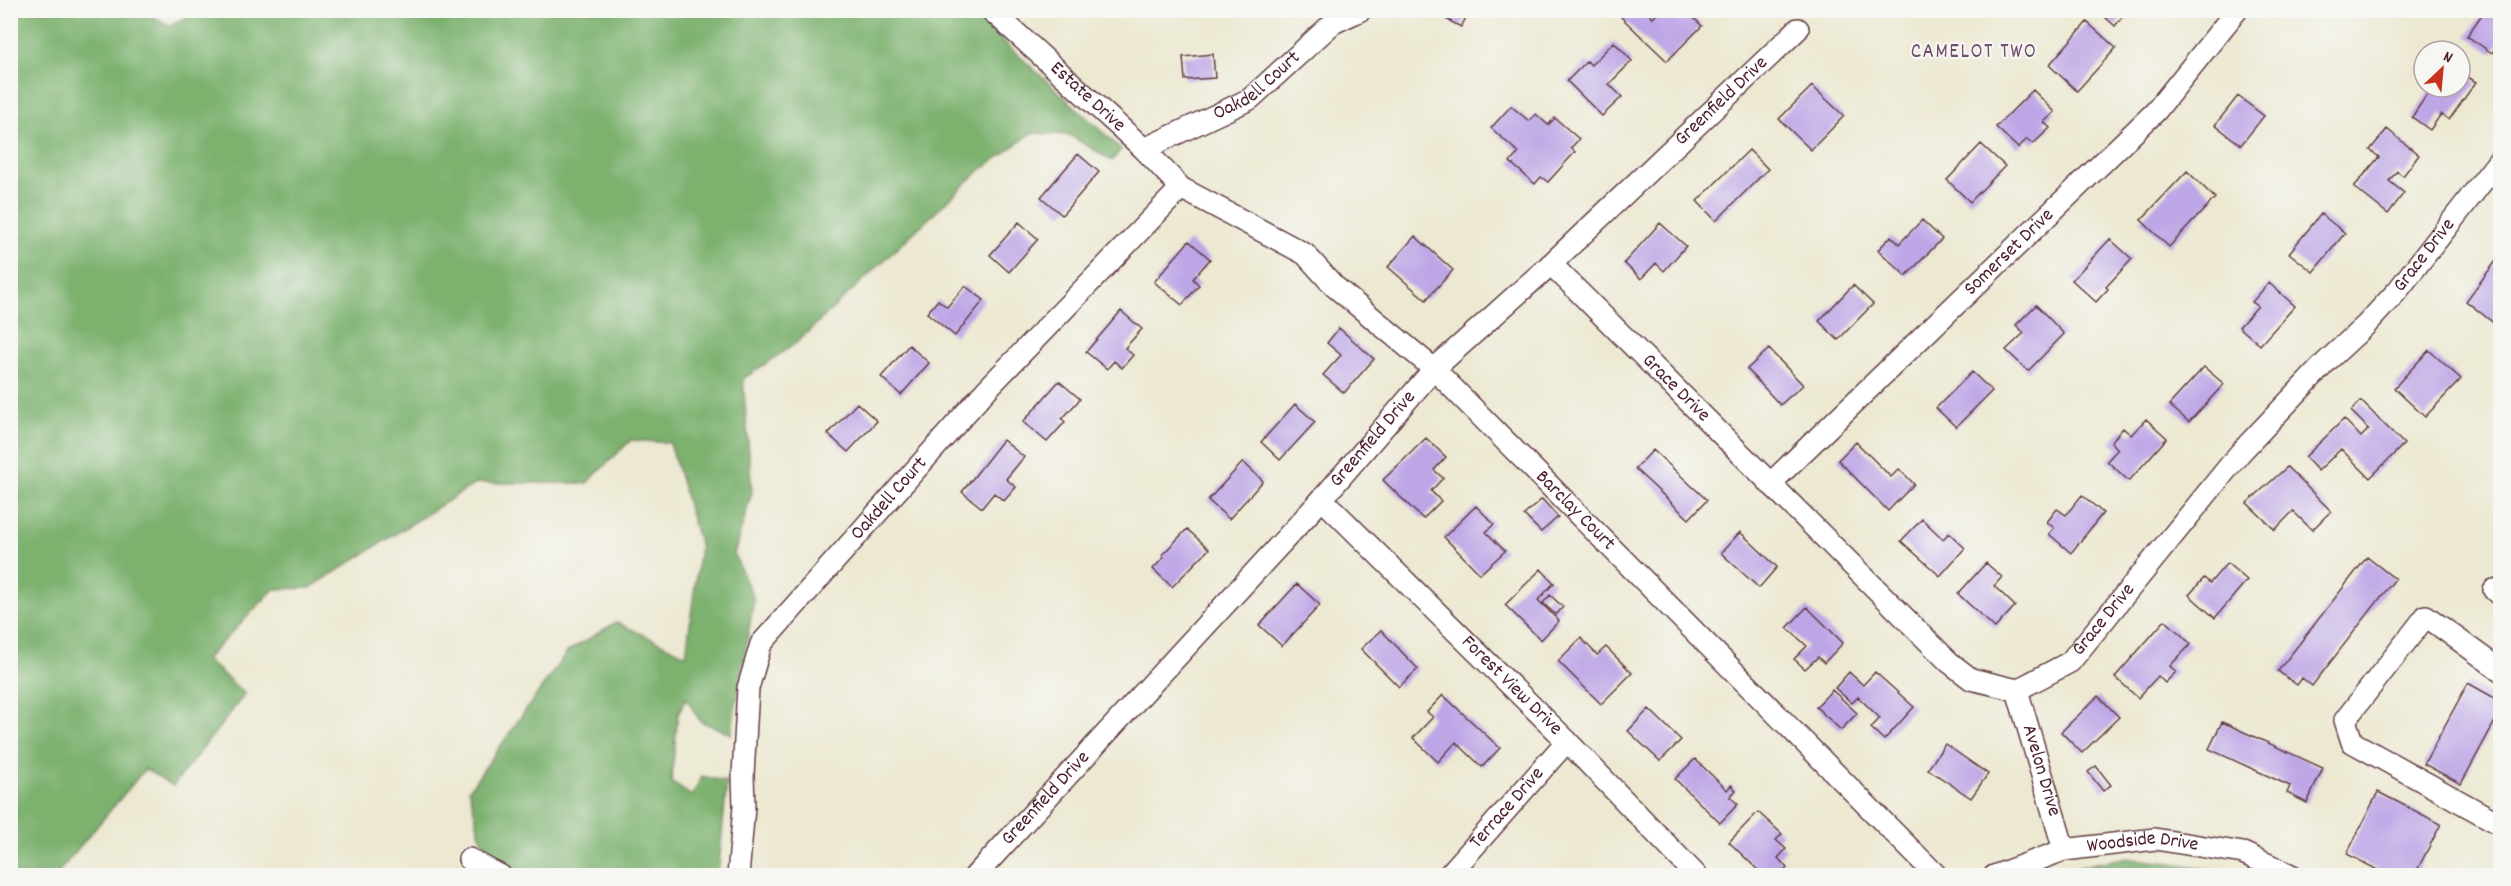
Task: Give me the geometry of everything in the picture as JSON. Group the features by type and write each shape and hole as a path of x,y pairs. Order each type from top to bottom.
{"street":[{"name":"Estate Drive","path":"991,10 1144,149 1181,188"},
{"name":"Oakdell Court","path":"1144,149 1250,99 1333,23 1361,10"},
{"name":"Somerset Drive","path":"1770,484 2156,111 2237,10"},
{"name":"Greenfield Drive","path":"975,876 1322,499 1434,369 1551,264 1798,29"},
{"name":"Grace Drive","path":"1551,264 1949,662 1971,679 2017,690 2070,662 2240,453 2398,290 2500,159"},
{"name":"Oakdell Court","path":"738,876 744,807 743,775 748,688 761,644 988,388 1181,188"},
{"name":"Barclay Court","path":"1181,188 1305,254 1334,286 1434,369 1937,876"},
{"name":"Forest View Drive","path":"1322,499 1567,741 1697,876"},
{"path":"2500,670 2426,616 2345,720 2352,742 2500,824"},
{"name":"Avelon Drive","path":"2017,690 2064,850"},
{"name":"Terrace Drive","path":"1448,876 1567,741"},
{"name":"Woodside Drive","path":"1994,876 2064,850 2155,839 2243,853 2293,876"},
{"path":"469,859 501,876"}],"green space":[{"path":"198,10 970,11 1121,149 1112,161 1070,135 1032,133 977,173 795,344 743,379 752,492 734,554 754,599 731,734 700,721 686,698 678,714 671,782 692,796 702,776 727,782 718,875 530,875 484,851 469,790 567,652 616,622 686,655 700,546 670,443 631,440 587,483 476,483 310,588 274,589 206,659 245,694 173,786 145,769 56,875 11,875 10,11 144,11 170,26"},
{"path":"2123,858 2179,864 2237,875 2039,875"}],"building":[{"path":"1429,10 1470,10 1461,27"},
{"path":"1627,10 1646,10 1653,18 1660,10 1686,10 1702,26 1667,61 1621,17"},
{"path":"2097,10 2128,10 2115,26"},
{"path":"2485,10 2500,10 2500,41 2492,53 2467,36"},
{"path":"2087,22 2116,48 2077,91 2049,65"},
{"path":"1614,42 1632,61 1609,84 1622,97 1602,116 1567,81 1587,61 1591,65"},
{"path":"1213,54 1215,78 1185,80 1183,57"},
{"path":"1812,86 1844,116 1811,150 1779,119"},
{"path":"2033,90 2055,112 2044,122 2050,128 2033,144 2027,139 2018,148 1996,127"},
{"path":"2238,96 2264,116 2241,145 2215,125"},
{"path":"2424,99 2464,99 2449,120 2441,114 2430,130 2412,117"},
{"path":"1511,106 1529,121 1536,114 1548,125 1555,118 1579,139 1571,148 1575,152 1548,182 1541,177 1535,184 1510,162 1519,153 1491,128"},
{"path":"2387,129 2419,155 2403,176 2397,171 2389,181 2404,193 2388,214 2354,187 2379,157 2370,150"},
{"path":"1981,144 2005,166 1970,202 1947,180"},
{"path":"1749,150 1768,169 1716,221 1697,201"},
{"path":"1078,154 1099,172 1062,215 1041,197"},
{"path":"2187,171 2215,198 2169,247 2141,220"},
{"path":"2321,214 2345,233 2313,272 2289,253"},
{"path":"1922,220 1942,239 1906,276 1878,250 1891,236 1899,244"},
{"path":"1019,222 1038,239 1009,272 990,255"},
{"path":"1660,223 1686,246 1664,271 1656,263 1641,279 1624,263"},
{"path":"1415,236 1453,270 1426,300 1388,267"},
{"path":"2110,239 2132,259 2106,287 2108,289 2096,302 2072,280"},
{"path":"1189,241 1210,259 1193,279 1199,285 1182,305 1154,282"},
{"path":"2496,261 2500,265 2500,328 2466,301"},
{"path":"2269,283 2295,306 2260,345 2239,327 2258,306 2252,302"},
{"path":"1853,285 1873,304 1838,340 1819,321"},
{"path":"965,286 984,300 955,336 927,313 938,300 947,307"},
{"path":"2036,305 2064,334 2028,371 2006,350 2024,333 2016,325"},
{"path":"1121,311 1142,329 1125,348 1133,355 1122,368 1114,361 1107,369 1086,352"},
{"path":"1339,328 1374,359 1344,393 1323,375 1341,355 1327,343"},
{"path":"909,345 929,363 901,395 881,377"},
{"path":"1769,349 1803,385 1780,405 1747,369"},
{"path":"2429,350 2461,379 2425,417 2394,388"},
{"path":"2204,367 2224,384 2189,422 2169,405"},
{"path":"1972,372 1992,391 1956,427 1936,408"},
{"path":"1059,381 1080,399 1062,419 1065,422 1047,442 1023,422"},
{"path":"2361,401 2404,444 2370,478 2341,449 2318,471 2305,457 2344,419 2361,437 2369,429 2351,411"},
{"path":"857,403 877,421 848,452 828,434"},
{"path":"1295,404 1315,422 1280,460 1261,442"},
{"path":"2146,419 2167,438 2129,481 2107,461 2118,449 2111,442 2123,428 2131,435"},
{"path":"1426,438 1446,457 1434,470 1443,478 1431,491 1441,501 1423,519 1383,480"},
{"path":"1003,440 1024,457 1006,479 1016,487 1004,501 994,493 982,508 962,492"},
{"path":"1856,442 1891,477 1899,469 1914,484 1888,511 1838,460"},
{"path":"1653,450 1707,500 1689,519 1635,469"},
{"path":"1243,462 1263,481 1229,519 1208,500"},
{"path":"2287,467 2331,511 2312,530 2293,511 2275,530 2247,503"},
{"path":"2082,495 2103,513 2071,553 2049,534 2054,528 2047,522 2057,509 2066,515"},
{"path":"1542,499 1558,517 1541,532 1524,515"},
{"path":"1476,506 1494,524 1486,532 1505,551 1480,574 1444,537"},
{"path":"1922,519 1943,539 1949,533 1965,548 1940,576 1901,541"},
{"path":"1187,529 1209,549 1172,587 1153,569 1164,557 1162,555"},
{"path":"1740,532 1777,567 1759,588 1721,553"},
{"path":"2367,557 2395,579 2312,686 2302,678 2297,685 2278,671"},
{"path":"1986,563 2002,577 1994,586 2015,606 1995,628 1958,594"},
{"path":"2227,563 2247,580 2215,618 2189,595 2204,578 2210,583"},
{"path":"1541,569 1554,583 1538,600 1559,621 1541,640 1505,605"},
{"path":"1297,584 1320,605 1282,646 1259,625"},
{"path":"1550,595 1563,607 1556,615 1543,603"},
{"path":"1807,607 1843,643 1824,663 1818,657 1805,669 1794,659 1807,646 1787,628"},
{"path":"2165,620 2191,644 2170,666 2176,672 2165,683 2158,676 2138,698 2115,677"},
{"path":"1381,630 1418,669 1399,687 1361,649"},
{"path":"1581,638 1597,655 1606,647 1632,673 1601,704 1558,661"},
{"path":"1849,672 1863,685 1875,672 1914,707 1884,740 1871,728 1880,718 1858,697 1852,703 1835,688"},
{"path":"2468,683 2500,701 2500,712 2461,784 2424,764"},
{"path":"1832,690 1857,713 1841,730 1816,707"},
{"path":"1443,695 1500,748 1482,767 1456,742 1438,762 1413,738 1433,717 1427,712"},
{"path":"2098,696 2119,717 2082,753 2061,732"},
{"path":"1649,709 1681,740 1660,761 1628,731"},
{"path":"2222,722 2323,768 2307,803 2287,793 2290,786 2209,749"},
{"path":"1945,744 1988,774 1971,798 1928,769"},
{"path":"1695,759 1727,790 1731,785 1736,790 1730,797 1738,804 1720,823 1675,779"},
{"path":"2096,766 2111,785 2103,791 2088,772"},
{"path":"2378,792 2441,824 2414,876 2389,876 2347,854"},
{"path":"1758,812 1782,834 1776,840 1786,849 1778,858 1787,868 1780,876 1764,876 1729,842"}],"district":[{"name":"CAMELOT TWO","path":"1974,53"}]}
